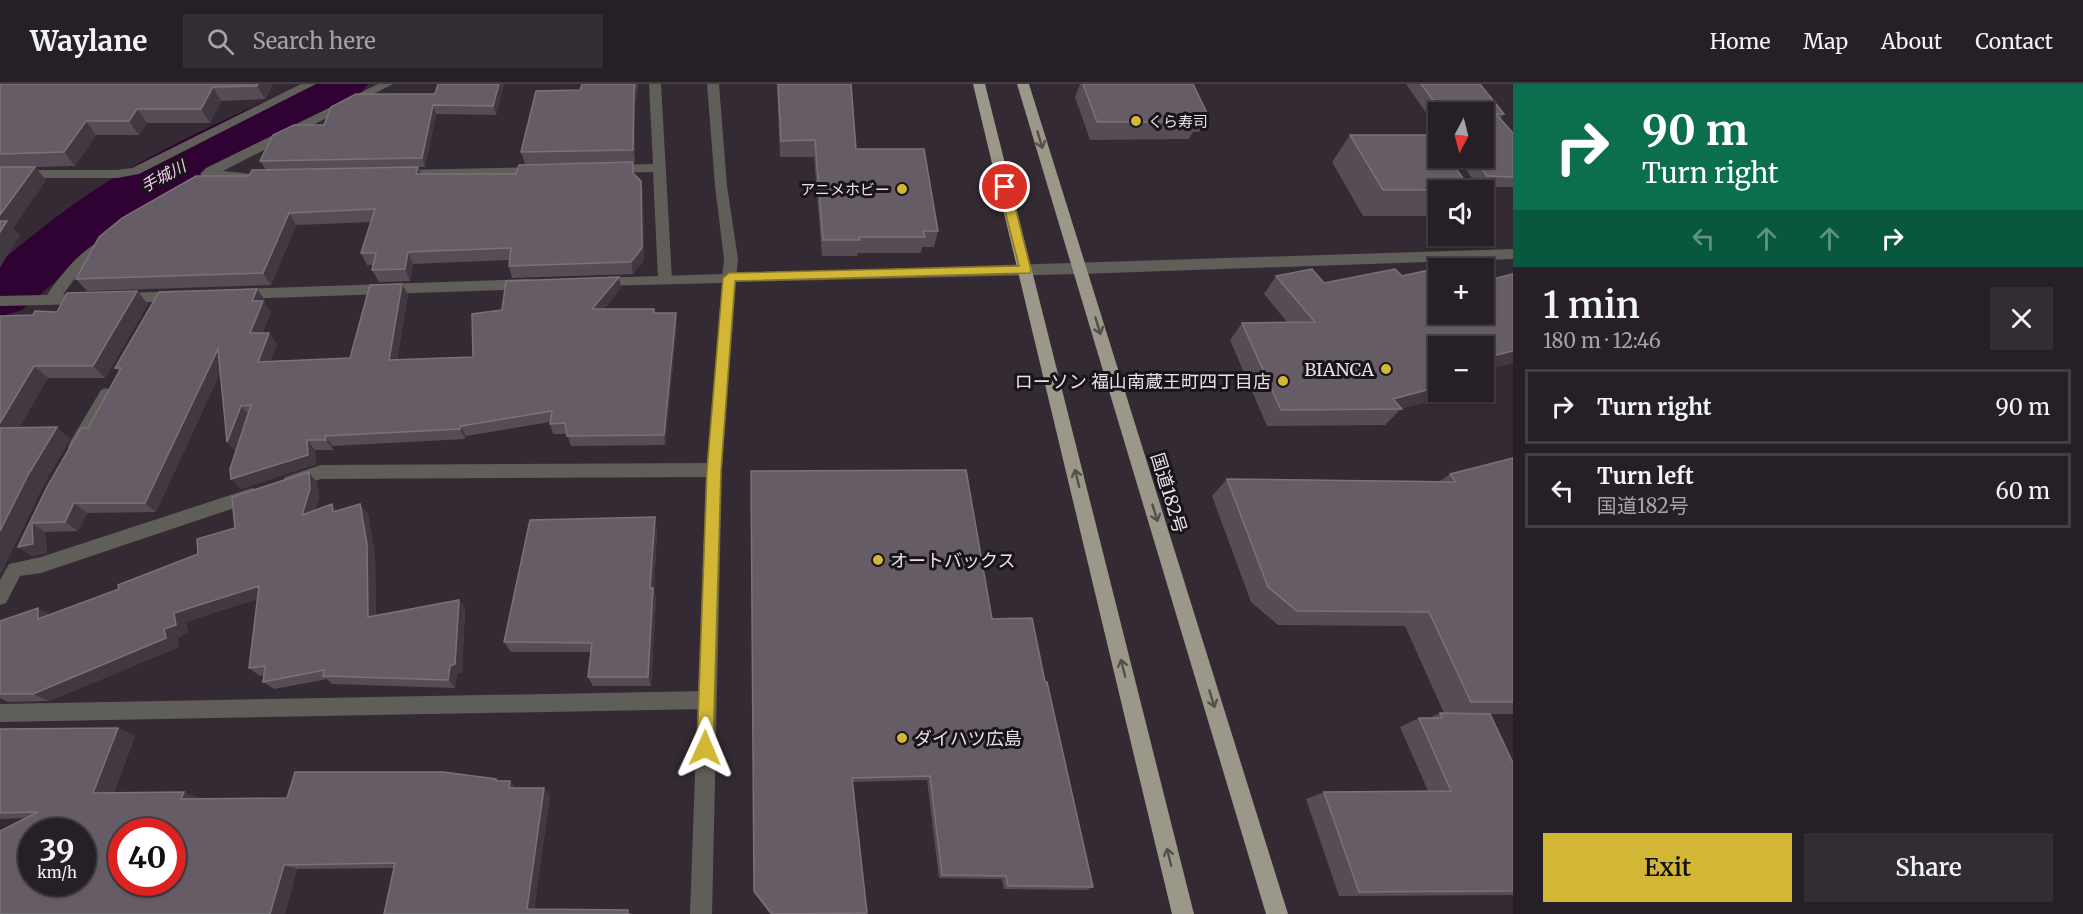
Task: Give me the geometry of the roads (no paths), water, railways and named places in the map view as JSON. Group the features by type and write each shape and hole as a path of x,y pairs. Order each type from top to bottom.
{"highway":[{"path":"978,84 1026,270 1183,914"},
{"name":"国道182号","path":"1023,84 1277,914"}],"street":[{"path":"0,174 117,174 135,171 310,84"},
{"path":"190,183 387,84"},
{"path":"655,84 665,279"},
{"path":"701,914 714,470 731,259 721,186 713,84"},
{"path":"600,170 660,168"},
{"path":"210,171 229,177 265,176"},
{"path":"385,174 552,171"},
{"path":"51,300 59,285 87,257 115,236"},
{"path":"582,282 1081,269 1513,254"},
{"path":"231,295 546,283"},
{"path":"0,301 196,296"},
{"path":"150,318 162,297"},
{"path":"68,462 115,379"},
{"path":"15,569 41,565 321,472 714,470"},
{"path":"0,597 24,550"},
{"path":"0,713 706,700"}],"waterway":[{"name":"手城川","path":"0,295 85,224 140,186 215,145 343,84"}],"place":[{"name":"くら寿司","path":"1136,121"},
{"name":"アニメホビー","path":"902,189"},
{"name":"BIANCA","path":"1386,369"},
{"name":"ローソン 福山南蔵王町四丁目店","path":"1283,381"},
{"name":"オートバックス","path":"878,560"},
{"name":"ダイハツ広島","path":"902,738"}]}
